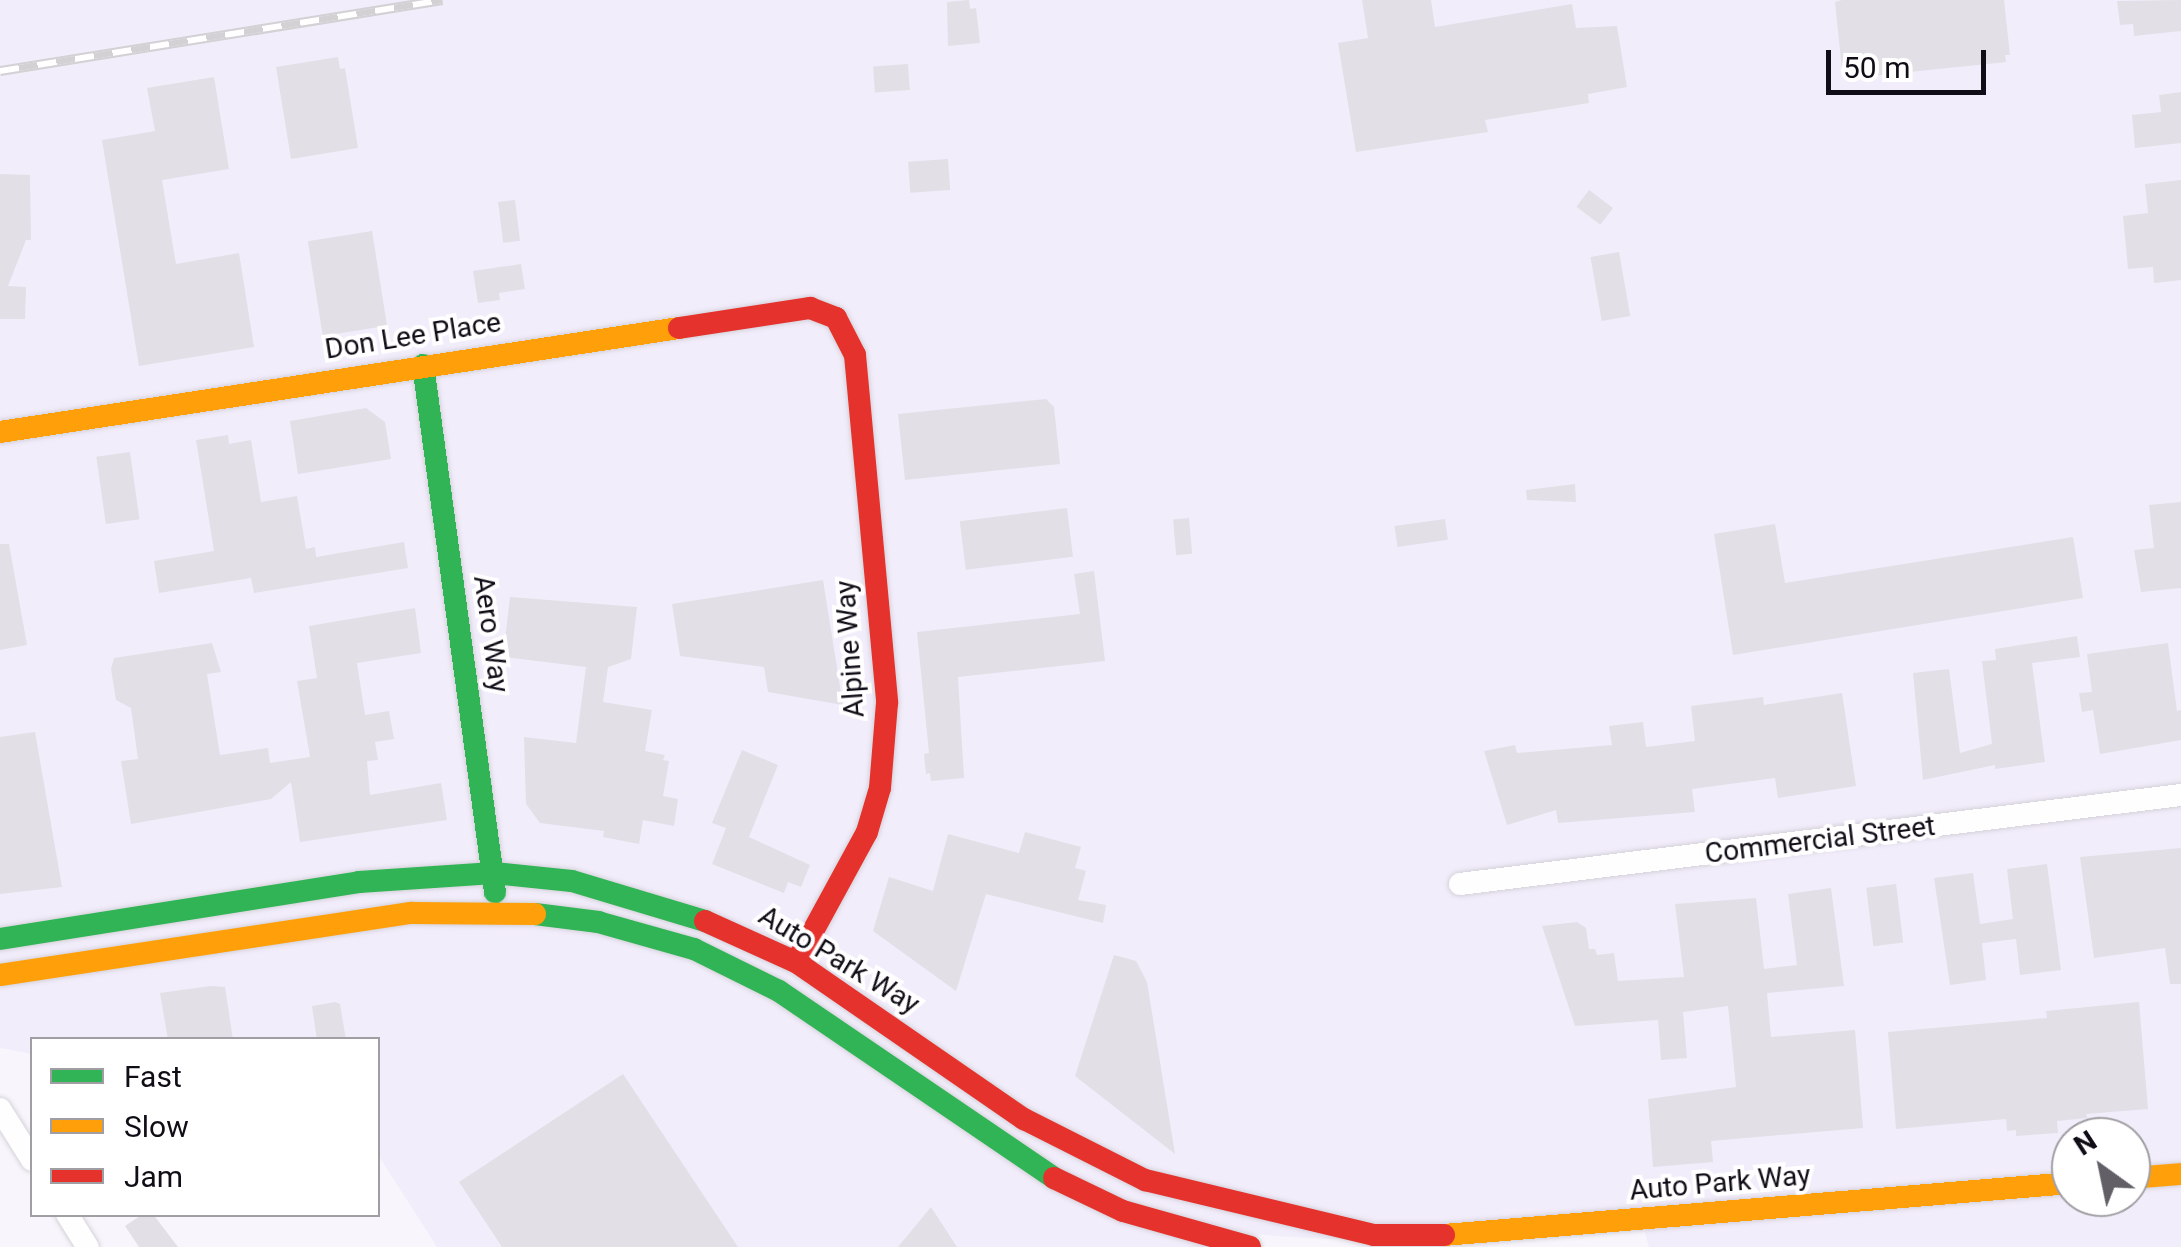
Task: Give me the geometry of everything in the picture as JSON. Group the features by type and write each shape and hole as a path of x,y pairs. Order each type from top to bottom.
{"main road":[{"name":"Don Lee Place","path":"0,432 423,364 810,308 836,318"},
{"name":"Alpine Way","path":"796,962 867,832 880,788 886,718 855,356 836,318"},
{"name":"Aero Way","path":"423,364 494,873 495,912"},
{"name":"Auto Park Way","path":"0,939 359,882 494,873 572,881 681,910 796,962 1024,1118 1076,1149 1145,1180 1375,1243"},
{"name":"Auto Park Way","path":"0,975 412,913 495,912 598,922 694,949 779,992 1054,1178 1123,1210 1250,1247"},
{"path":"2151,1176 2181,1174"},
{"name":"Auto Park Way","path":"1334,1247 2051,1185"}],"street":[{"name":"Commercial Street","path":"1460,884 2181,795"},
{"path":"0,1109 30,1157"},
{"path":"69,1217 88,1247"}],"shaded area":[{"path":"0,0 2181,0 2181,1247 1649,1247 1641,1219 1325,1239 1248,1234 1244,1247 437,1247 380,1158 380,1037 30,1037 30,1054 0,1048"}],"building":[{"path":"969,0 970,9 976,8 980,43 948,46 947,2"},
{"path":"1362,0 1431,0 1435,27 1572,4 1576,28 1617,26 1627,87 1588,94 1589,103 1485,120 1488,132 1356,152 1338,43 1368,38"},
{"path":"2004,0 2010,55 2005,55 2006,62 1852,78 1849,69 1842,70 1835,2"},
{"path":"2181,0 2181,31 2134,36 2133,24 2120,25 2117,1"},
{"path":"338,57 340,69 345,68 358,148 291,159 276,67"},
{"path":"908,64 910,90 875,92 873,66"},
{"path":"214,77 229,169 162,180 176,264 239,253 254,347 139,366 102,140 155,131 147,88"},
{"path":"2181,92 2181,143 2135,148 2132,115 2161,112 2159,95"},
{"path":"948,159 950,190 910,193 908,162"},
{"path":"0,174 30,175 31,240 26,240 8,286 26,287 25,319 0,319"},
{"path":"2181,180 2181,280 2154,283 2153,267 2128,269 2123,216 2148,213 2145,184"},
{"path":"1589,190 1613,208 1600,225 1576,207"},
{"path":"515,200 520,241 503,243 498,202"},
{"path":"372,231 387,326 323,336 308,241"},
{"path":"1619,252 1630,316 1602,321 1590,257"},
{"path":"521,264 525,289 499,293 500,300 478,303 473,271"},
{"path":"1046,399 1054,407 1060,464 905,480 898,414"},
{"path":"366,408 385,422 391,459 298,474 290,421"},
{"path":"228,435 229,444 251,440 261,502 297,496 306,549 315,547 316,557 404,542 408,568 254,593 251,578 159,593 154,561 214,551 196,440"},
{"path":"130,452 139,519 106,524 96,457"},
{"path":"1575,484 1576,502 1527,500 1526,490"},
{"path":"2181,502 2181,588 2141,592 2134,550 2154,548 2149,505"},
{"path":"1067,508 1073,557 966,570 960,521"},
{"path":"1189,518 1192,554 1176,555 1173,519"},
{"path":"1445,519 1448,540 1397,547 1394,526"},
{"path":"1775,524 1785,583 2073,537 2083,598 1733,655 1714,534"},
{"path":"0,544 9,544 27,645 0,650"},
{"path":"1094,571 1105,661 958,677 964,778 931,781 930,773 926,774 924,754 929,753 917,632 1080,614 1074,574"},
{"path":"823,580 843,705 768,692 764,667 680,656 672,604"},
{"path":"510,597 637,607 631,659 608,667 603,702 652,710 645,751 665,755 663,760 669,761 663,796 678,799 674,826 643,820 639,844 603,837 604,831 540,823 526,804 524,737 576,743 586,667 503,657"},
{"path":"415,608 421,653 357,663 365,715 389,711 394,739 375,742 378,760 367,761 370,795 441,783 447,820 300,842 291,782 271,799 131,824 121,761 138,759 131,708 116,700 111,669 114,658 212,643 221,672 207,674 220,755 268,748 270,763 310,757 297,681 317,678 309,626"},
{"path":"2077,636 2080,657 2032,663 2045,762 1995,769 1995,765 1923,780 1913,673 1949,669 1960,753 1992,744 1982,661 1996,660 1995,649"},
{"path":"2168,643 2177,711 2181,710 2181,740 2100,754 2093,710 2082,712 2079,693 2092,692 2087,654"},
{"path":"1842,693 1856,786 1778,798 1775,778 1692,789 1695,812 1558,823 1556,810 1507,825 1484,751 1515,745 1517,753 1612,745 1609,726 1643,722 1646,747 1695,741 1691,706 1763,697 1764,705"},
{"path":"35,732 62,887 0,894 0,737"},
{"path":"742,750 778,765 749,837 810,865 801,887 788,882 784,893 712,864 726,828 712,823"},
{"path":"1025,832 1081,847 1075,868 1086,871 1078,900 1106,905 1103,923 986,894 956,991 873,931 889,877 933,891 948,834 1019,853"},
{"path":"2181,848 2181,984 2170,984 2165,948 2094,958 2080,857"},
{"path":"2047,864 2061,970 2020,975 2016,939 1982,943 1986,980 1950,985 1934,878 1973,873 1980,924 2013,919 2007,869"},
{"path":"1896,884 1903,943 1873,946 1866,888"},
{"path":"1831,888 1844,986 1767,993 1771,1037 1855,1030 1863,1128 1711,1141 1713,1162 1653,1167 1648,1099 1736,1087 1728,1006 1683,1012 1687,1058 1661,1060 1658,1020 1575,1026 1542,926 1577,922 1586,928 1589,949 1595,949 1597,955 1614,953 1618,981 1684,977 1675,904 1756,898 1764,969 1797,965 1788,894"},
{"path":"1114,955 1136,961 1147,982 1175,1154 1075,1076"},
{"path":"225,987 233,1037 167,1037 160,993"},
{"path":"2139,1002 2148,1109 2051,1117 2051,1134 2016,1136 2016,1130 2007,1131 2006,1119 1896,1129 1888,1032 2047,1018 2046,1011"},
{"path":"340,1004 346,1037 317,1037 312,1006"},
{"path":"623,1074 738,1247 502,1247 459,1182"},
{"path":"931,1207 957,1247 898,1247"},
{"path":"138,1217 155,1217 178,1247 139,1247 125,1226"}],"railway":[{"path":"0,71 442,0"}],"traffic: fast":[{"path":"423,365 495,892"},
{"path":"0,939 359,882 494,873 572,881 705,921"},
{"path":"535,914 598,922 694,949 779,991 1054,1178"}],"traffic: slow":[{"path":"0,432 679,328"},
{"path":"0,975 412,913 535,914"},
{"path":"2151,1176 2181,1174"},
{"path":"1444,1235 2051,1185"}],"traffic: jam":[{"path":"679,328 810,308 836,318 855,355 887,703 880,788 867,832 796,962"},
{"path":"705,921 796,962 1024,1119 1145,1180 1374,1235 1444,1235"},
{"path":"1054,1178 1123,1211 1250,1247"}]}
